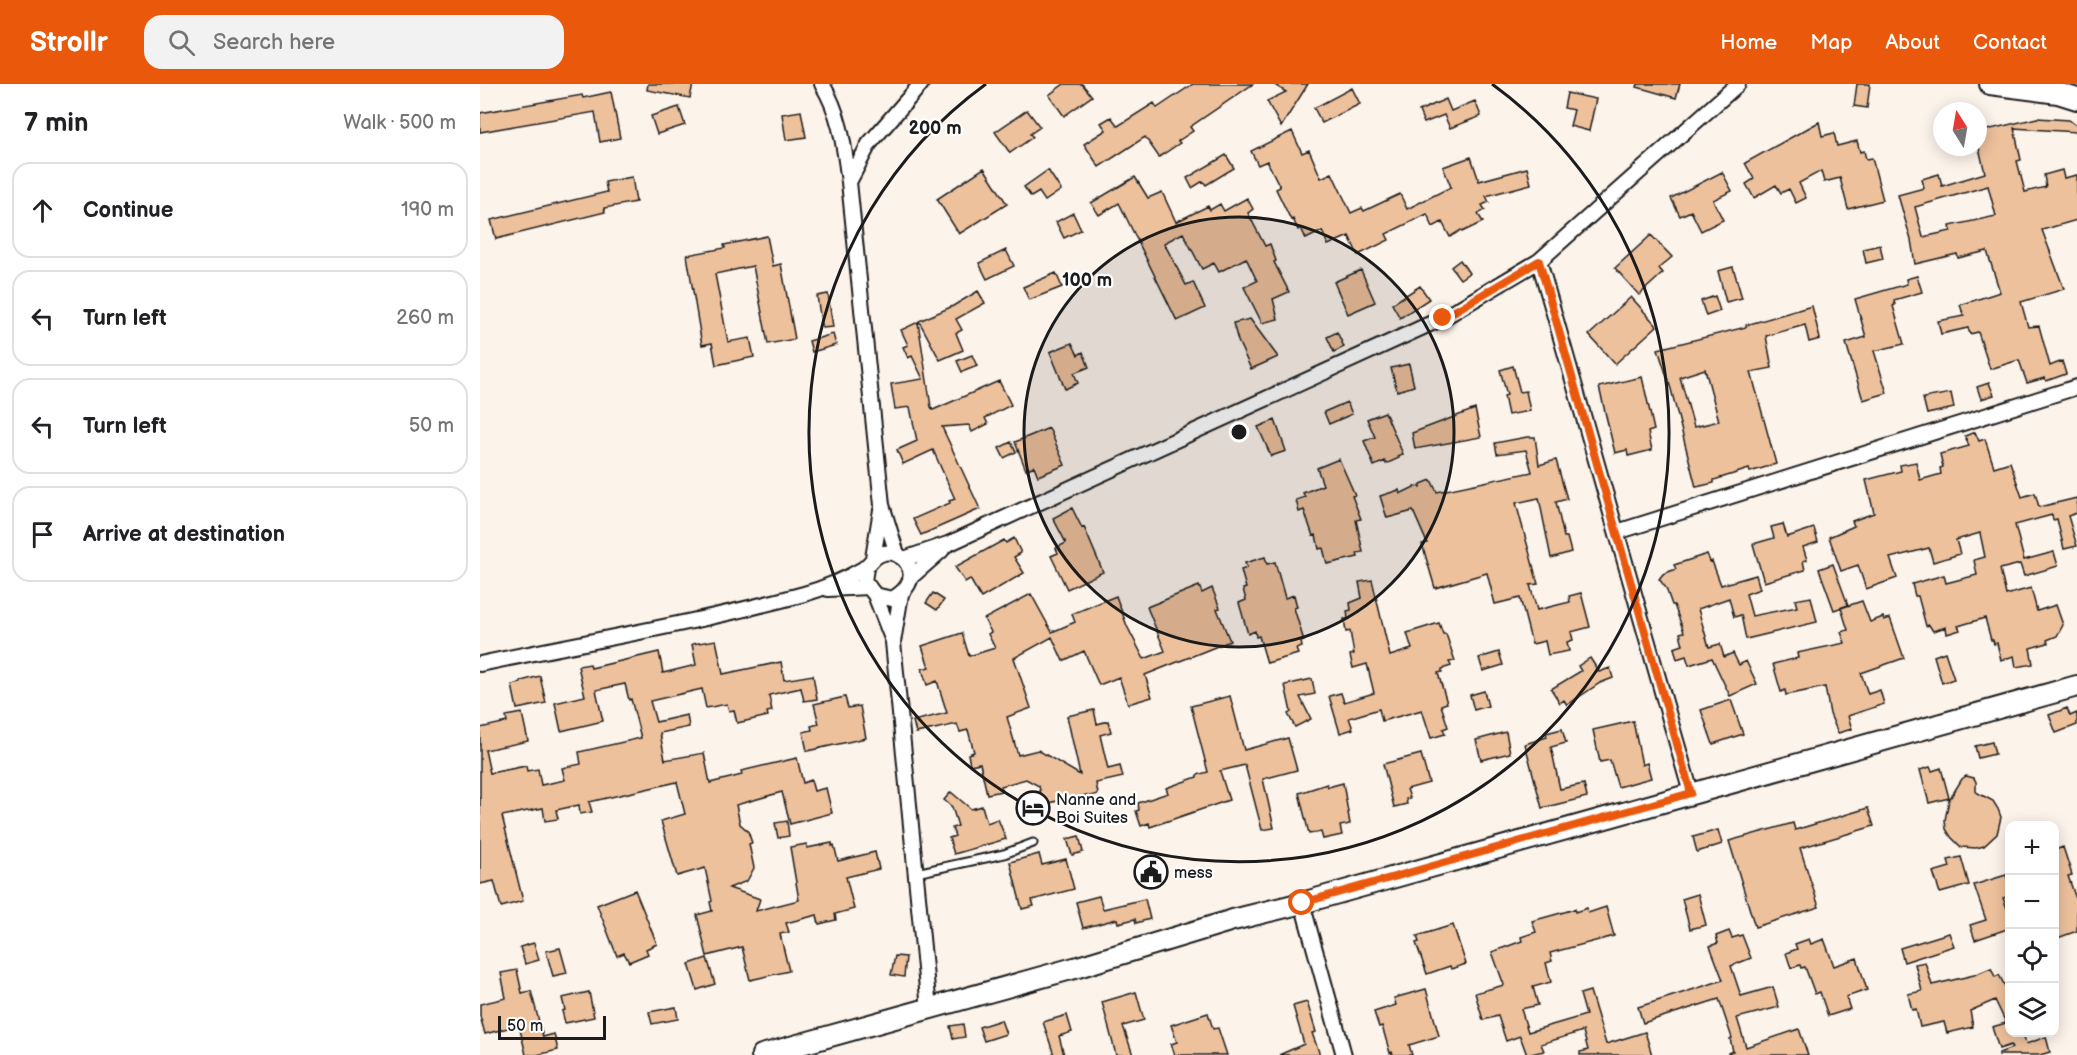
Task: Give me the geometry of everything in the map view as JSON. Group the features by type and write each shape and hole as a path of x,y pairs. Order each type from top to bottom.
{"street":[{"path":"822,84 833,102 842,130 882,505 901,557 910,567 911,577"},
{"path":"849,182 869,144 921,84"},
{"path":"480,664 762,605 823,589 885,553 901,557 948,544 1443,318 1539,261 1738,84"},
{"path":"1990,84 2058,93 2077,99"},
{"path":"1539,261 1691,793"},
{"path":"1617,532 2077,387"},
{"path":"882,505 864,581 872,591 893,642"},
{"path":"823,589 872,591 892,599 905,591 911,577 948,544"},
{"path":"901,594 893,642 929,1009"},
{"path":"762,1055 1233,920 1302,903 2077,686"},
{"path":"1302,903 1344,1055"}],"lane":[{"path":"916,873 1004,854 1033,843"}],"building":[{"path":"648,84 693,84 690,98 647,90"},
{"path":"1064,84 1082,84 1092,96 1064,116 1049,95"},
{"path":"1193,84 1253,84 1190,127 1193,131 1159,157 1145,137 1099,167 1084,144 1106,130 1101,123 1111,117 1118,126 1154,103 1157,108"},
{"path":"1273,84 1308,84 1281,127 1267,101 1286,92"},
{"path":"1638,84 1680,84 1676,98 1637,87"},
{"path":"1857,84 1870,84 1867,108 1854,106"},
{"path":"1352,88 1360,104 1322,123 1314,108"},
{"path":"611,92 620,138 600,142 595,112 480,132 480,113"},
{"path":"1567,93 1596,99 1589,131 1570,126 1574,110 1564,108"},
{"path":"1446,99 1451,111 1475,101 1481,116 1450,128 1444,115 1424,123 1419,111"},
{"path":"679,107 685,125 657,134 651,116"},
{"path":"1027,110 1040,127 1030,134 1033,137 1010,153 995,132"},
{"path":"801,111 806,137 786,140 782,114"},
{"path":"2037,118 2069,120 2077,126 2077,132 2014,128 2021,160 2017,161 2025,192 2046,187 2044,175 2062,170 2064,178 2077,175 2077,220 2042,230 2064,289 2021,302 2028,327 2039,326 2050,366 2062,361 2066,374 2046,381 2045,378 2027,383 2019,360 1990,369 1978,332 1970,334 1968,328 1941,334 1938,321 1964,316 1960,305 2000,292 1987,251 1958,258 1957,254 1915,264 1911,240 1898,195 1924,188 1922,179 1939,174 1942,186 1985,173 1981,156 1987,156 1987,130","holes":["1988,186 1996,216 1950,226 1951,231 1923,237 1915,207"]},
{"path":"1819,122 1822,136 1834,133 1837,146 1857,141 1860,152 1864,151 1866,159 1872,158 1883,200 1848,209 1840,178 1824,182 1821,171 1799,183 1806,198 1796,203 1789,189 1781,193 1776,185 1754,198 1746,184 1754,179 1745,163"},
{"path":"1292,131 1302,153 1309,150 1321,178 1332,173 1351,213 1362,208 1364,211 1400,194 1407,209 1451,187 1443,167 1471,157 1479,181 1527,168 1531,184 1486,196 1489,202 1482,205 1485,210 1478,214 1483,222 1462,232 1461,230 1450,237 1442,222 1433,227 1427,214 1386,234 1389,240 1358,255 1349,236 1328,245 1322,231 1306,239 1301,228 1298,230 1293,219 1291,220 1276,189 1280,187 1267,161 1258,165 1251,151"},
{"path":"1226,155 1234,168 1206,185 1203,181 1192,188 1187,178"},
{"path":"984,168 1007,204 959,234 937,199"},
{"path":"1048,170 1061,190 1045,201 1039,192 1031,197 1024,187"},
{"path":"1722,172 1732,191 1713,200 1723,220 1701,231 1691,211 1680,216 1671,198"},
{"path":"632,177 636,202 604,208 605,212 496,239 491,220 607,192 605,182"},
{"path":"1135,177 1148,198 1162,192 1176,222 1208,206 1210,210 1220,204 1224,211 1247,198 1253,209 1248,213 1265,246 1270,244 1276,261 1274,262 1289,292 1273,299 1278,319 1262,323 1244,287 1257,281 1246,258 1219,272 1214,263 1202,269 1183,233 1164,243 1186,285 1193,282 1205,308 1177,321 1119,203 1099,215 1091,203"},
{"path":"1073,213 1081,230 1064,238 1056,222"},
{"path":"1651,235 1672,257 1659,268 1663,273 1639,295 1615,268"},
{"path":"767,236 773,266 781,264 795,339 768,344 753,266 715,274 728,342 750,338 754,357 716,365 712,343 702,345 687,255 725,248 724,245"},
{"path":"1880,245 1883,259 1866,263 1863,249"},
{"path":"1006,250 1014,266 987,279 979,263"},
{"path":"1460,260 1469,273 1460,279 1451,267"},
{"path":"1733,267 1742,298 1726,302 1718,271"},
{"path":"1361,270 1375,302 1348,314 1334,282"},
{"path":"1056,273 1062,287 1029,300 1023,287"},
{"path":"1917,276 1922,292 1894,300 1895,305 1893,306 1904,344 1874,351 1887,393 1863,400 1846,343 1866,337 1855,299 1907,284 1906,279"},
{"path":"1420,286 1429,299 1400,318 1392,304"},
{"path":"978,291 985,303 956,319 962,330 956,333 963,350 940,360 919,321 953,306"},
{"path":"828,294 833,327 822,328 817,296"},
{"path":"1715,296 1720,311 1706,316 1701,301"},
{"path":"1631,297 1657,326 1615,364 1589,335"},
{"path":"1812,306 1820,339 1809,342 1805,325 1766,336 1772,368 1751,372 1776,464 1750,472 1749,469 1714,480 1714,483 1696,487 1671,389 1658,349 1746,327 1746,325","holes":["1705,369 1719,421 1694,427 1680,377"]},
{"path":"1250,319 1278,357 1251,369 1238,341 1233,323"},
{"path":"918,322 933,410 999,381 1011,405 985,418 988,424 972,432 969,425 942,427 980,509 921,535 913,519 955,499 933,450 903,464 897,450 917,441 910,407 895,409 891,384 923,379 912,356 908,358 903,347 908,345 901,330"},
{"path":"1337,332 1344,347 1334,352 1327,337"},
{"path":"833,334 836,345 812,352 809,341"},
{"path":"1072,343 1078,355 1083,352 1089,367 1074,373 1078,383 1065,389 1050,352"},
{"path":"972,355 977,366 962,372 957,361"},
{"path":"1409,364 1414,386 1397,391 1391,368"},
{"path":"1513,366 1520,392 1526,391 1530,411 1508,415 1504,396 1507,395 1500,370"},
{"path":"1642,377 1654,430 1648,432 1652,450 1628,456 1627,450 1615,453 1599,387"},
{"path":"1989,383 1994,395 1981,399 1977,387"},
{"path":"1951,393 1954,408 1927,414 1923,398"},
{"path":"1347,402 1352,414 1329,424 1324,412"},
{"path":"1475,409 1481,437 1415,449 1412,433"},
{"path":"1385,412 1403,454 1386,464 1385,461 1374,466 1364,441 1375,437 1367,419"},
{"path":"1275,420 1286,451 1271,456 1258,427"},
{"path":"1049,428 1065,465 1038,476 1034,466 1026,470 1015,442"},
{"path":"1975,432 1979,441 1985,439 1994,467 2010,462 2022,497 2035,493 2039,507 2077,498 2077,513 2068,516 2077,546 2064,549 2057,519 2053,520 2052,515 2015,525 2024,560 2054,552 2058,566 2024,576 2020,564 2000,569 2006,595 2031,588 2037,611 2056,605 2063,625 2057,636 2047,640 2048,643 2030,648 2033,664 2016,667 2014,656 2001,660 1997,643 1994,644 1991,640 1985,618 1958,626 1960,630 1947,634 1946,627 1933,631 1929,625 1926,626 1918,596 1915,596 1912,584 1944,575 1946,583 1977,575 1974,560 1985,557 1980,533 1956,540 1960,554 1933,562 1929,548 1890,558 1897,578 1866,589 1858,565 1841,571 1829,537 1854,526 1852,521 1874,513 1866,480 1901,471 1900,465 1916,462 1920,480 1941,474 1940,468 1943,467 1940,454 1969,446 1965,436"},
{"path":"1535,437 1539,465 1556,460 1567,499 1556,502 1564,537 1567,537 1571,552 1551,558 1539,498 1516,503 1538,584 1530,585 1537,610 1570,602 1569,596 1581,593 1590,627 1571,632 1573,640 1567,642 1569,651 1548,655 1545,641 1532,644 1520,598 1495,604 1487,573 1435,588 1422,544 1427,543 1413,511 1387,518 1380,496 1399,490 1400,494 1416,486 1421,487 1421,484 1431,480 1437,492 1532,472 1526,450 1497,454 1495,443"},
{"path":"1011,442 1016,452 1004,458 999,448"},
{"path":"1339,459 1355,495 1352,496 1361,519 1356,520 1363,552 1357,553 1358,557 1327,564 1323,548 1319,549 1316,535 1313,536 1304,510 1299,512 1296,500 1305,497 1303,493 1323,485 1317,468"},
{"path":"1072,508 1082,528 1084,527 1103,572 1067,589 1051,556 1058,553 1056,548 1066,543 1053,518"},
{"path":"1783,524 1787,537 1814,528 1818,542 1803,547 1807,560 1803,561 1805,570 1764,582 1753,544 1774,538 1771,527"},
{"path":"1014,538 1021,553 1014,557 1024,573 981,598 970,579 965,582 955,567 1004,540 1006,543"},
{"path":"1707,554 1721,585 1756,575 1760,589 1746,594 1752,616 1797,607 1795,600 1811,597 1817,622 1746,639 1741,615 1734,617 1729,598 1698,609 1709,647 1720,644 1724,657 1733,653 1739,665 1746,661 1757,684 1730,696 1712,658 1689,665 1686,656 1677,659 1674,648 1683,645 1680,633 1684,632 1666,588 1659,579 1663,574 1676,569 1674,565"},
{"path":"1265,557 1267,564 1275,562 1285,598 1294,595 1297,607 1294,608 1304,641 1301,642 1302,647 1296,649 1298,654 1267,663 1259,636 1256,637 1255,631 1248,634 1239,603 1246,600 1243,589 1246,588 1241,570 1247,568 1245,563"},
{"path":"1833,564 1848,605 1834,610 1819,569"},
{"path":"1372,580 1390,656 1412,649 1407,633 1439,623 1443,634 1446,634 1455,661 1449,662 1451,666 1438,673 1447,703 1441,705 1448,727 1443,729 1445,734 1431,738 1422,710 1382,721 1379,709 1349,718 1353,729 1340,733 1329,696 1341,693 1344,702 1374,693 1367,664 1353,668 1350,655 1354,654 1350,631 1346,632 1344,619 1348,619 1347,611 1351,610 1350,603 1362,598 1359,582"},
{"path":"1199,586 1202,593 1212,588 1220,608 1217,609 1230,641 1145,675 1152,697 1128,704 1119,677 1099,685 1084,651 1063,661 1052,637 1014,658 1031,708 1007,717 1018,755 1038,750 1080,775 1067,716 1094,710 1097,724 1108,721 1111,732 1100,735 1108,769 1120,766 1123,777 1096,783 1098,794 1043,804 1039,786 1026,779 1001,786 1002,791 987,794 980,763 970,765 968,754 974,752 968,730 960,732 957,724 916,733 913,721 947,713 937,681 927,685 922,669 929,667 922,646 962,633 969,656 995,648 988,634 991,632 984,619 1031,594 1052,632 1075,622 1072,614 1116,596 1127,626 1144,659 1165,651 1147,607"},
{"path":"933,593 944,600 937,610 926,603"},
{"path":"1862,601 1870,622 1883,617 1884,620 1890,618 1904,658 1861,673 1868,694 1880,690 1884,704 1848,716 1852,729 1838,733 1830,714 1825,687 1786,695 1785,690 1781,692 1773,664 1798,658 1797,653 1845,643 1841,632 1848,630 1841,608"},
{"path":"716,640 723,674 781,662 784,680 813,675 817,699 804,701 801,688 769,695 772,711 767,712 768,716 737,723 734,710 729,711 727,704 706,708 702,689 650,701 656,722 687,715 689,727 660,733 665,760 704,753 710,783 742,775 741,771 797,758 803,783 811,780 814,791 826,788 832,813 790,824 782,792 736,805 740,824 748,831 752,843 749,844 754,868 747,881 729,888 760,899 756,911 799,900 790,847 807,844 807,848 832,843 838,861 875,852 879,869 846,877 854,909 835,914 836,920 819,924 817,915 786,923 789,932 780,934 789,971 750,980 742,947 707,956 697,915 712,911 705,868 677,876 661,821 685,814 677,782 589,802 592,812 580,814 579,805 556,810 558,819 545,821 543,808 502,816 523,901 501,907 494,881 480,884 480,728 507,722 506,716 522,713 528,741 485,750 490,773 526,766 527,771 538,769 541,785 565,780 562,768 581,764 579,752 641,738 625,684 596,690 603,721 561,731 555,703 585,696 578,666 590,664 591,668 659,652 663,673 696,665 692,644"},
{"path":"1499,652 1503,665 1483,671 1479,658"},
{"path":"1945,652 1954,679 1942,683 1934,656"},
{"path":"1590,658 1599,672 1610,668 1613,678 1600,683 1567,705 1564,700 1560,703 1551,689 1581,671 1578,666"},
{"path":"540,676 546,703 517,709 512,685"},
{"path":"1312,679 1315,694 1300,697 1311,719 1295,727 1288,714 1291,712 1285,685"},
{"path":"1484,691 1488,706 1474,710 1470,695"},
{"path":"1230,696 1244,750 1288,738 1297,770 1263,779 1274,828 1262,830 1245,765 1220,771 1229,800 1150,827 1149,823 1141,826 1136,811 1139,810 1138,803 1168,793 1166,788 1208,772 1191,706"},
{"path":"845,697 848,708 860,706 866,738 807,751 803,732 812,730 811,726 819,724 814,704"},
{"path":"1731,700 1743,734 1713,744 1701,710"},
{"path":"2067,708 2070,716 2077,713 2077,725 2056,733 2049,715"},
{"path":"1633,721 1642,765 1647,763 1651,778 1618,787 1610,760 1600,762 1593,730"},
{"path":"1562,729 1566,743 1551,747 1560,789 1584,784 1587,797 1542,808 1525,744 1547,737 1546,733"},
{"path":"1506,732 1510,753 1481,760 1476,740"},
{"path":"1992,742 1995,754 1978,758 1975,746"},
{"path":"1421,754 1429,783 1407,789 1410,798 1406,799 1407,804 1394,807 1383,764"},
{"path":"1930,767 1932,771 1941,768 1949,798 1929,803 1920,770"},
{"path":"1966,776 1974,778 1976,792 1993,801 2001,817 1997,834 1984,846 1976,848 1961,847 1946,829 1945,820 1949,800"},
{"path":"1343,783 1350,824 1340,826 1342,835 1323,839 1321,832 1309,834 1299,793 1327,784 1328,787"},
{"path":"951,792 971,809 982,806 987,823 998,819 1006,839 954,854 949,838 955,836 952,828 958,826 952,807 944,800"},
{"path":"1868,808 1874,826 1800,848 1819,907 1755,927 1729,841 1793,823 1795,830"},
{"path":"787,821 789,836 778,838 775,823"},
{"path":"1718,830 1722,844 1697,852 1693,837"},
{"path":"1079,836 1083,852 1072,855 1067,839"},
{"path":"2063,847 2072,875 2068,876 2077,902 2077,931 2059,938 2059,875 2059,848"},
{"path":"1039,854 1042,865 1066,859 1074,889 1032,900 1034,906 1022,909 1010,862"},
{"path":"1961,857 1969,885 1940,893 1933,872 1950,867 1948,860"},
{"path":"2005,875 2005,897 2003,898 2005,930 1975,940 1970,925 1986,920 1974,885"},
{"path":"635,890 657,944 646,949 648,954 629,962 624,953 617,956 597,905"},
{"path":"1698,894 1706,925 1690,929 1682,899"},
{"path":"1099,896 1103,909 1145,899 1150,919 1136,923 1135,919 1118,923 1117,919 1083,928 1076,902"},
{"path":"1606,907 1614,936 1550,953 1552,961 1546,963 1551,982 1533,987 1538,1005 1521,1009 1528,1032 1586,1015 1580,994 1590,991 1606,1044 1645,1032 1652,1055 1580,1055 1580,1052 1588,1050 1583,1031 1541,1044 1544,1051 1527,1055 1520,1036 1506,1041 1498,1016 1483,1020 1475,993 1504,985 1492,952 1522,941 1521,937 1536,932 1532,921 1575,909 1575,912 1587,908 1588,913"},
{"path":"1453,925 1466,964 1451,969 1450,966 1427,974 1416,943 1419,942 1417,936"},
{"path":"1729,931 1732,938 1742,935 1751,958 1731,966 1741,996 1773,987 1779,1007 1737,1018 1746,1047 1799,1029 1808,1055 1729,1055 1728,1053 1733,1051 1730,1039 1732,1038 1719,999 1643,1023 1638,1007 1723,980 1710,946 1718,943 1716,936"},
{"path":"1949,933 1954,946 1904,962 1900,948"},
{"path":"1809,939 1811,944 1824,939 1834,966 1857,958 1867,990 1846,997 1850,1009 1828,1016 1820,992 1815,994 1805,967 1801,968 1800,965 1791,968 1786,953 1797,949 1795,944"},
{"path":"534,943 539,960 525,964 520,947"},
{"path":"560,948 567,973 553,976 546,951"},
{"path":"895,956 906,957 904,977 891,975"},
{"path":"707,958 715,984 697,990 689,964"},
{"path":"1925,962 1932,985 1974,975 1991,968 1995,977 1999,975 2005,986 2005,1021 1995,1000 1970,1011 1973,1027 1947,1033 1944,1022 1920,1027 1916,1009 1912,1010 1908,994 1922,991 1915,964"},
{"path":"517,970 522,993 531,991 543,1037 554,1034 558,1050 526,1055 519,1025 485,1034 480,1016 480,1004 506,998 501,973"},
{"path":"1426,989 1439,1036 1409,1045 1412,1055 1393,1055 1392,1052 1390,1053 1382,1026 1379,1027 1374,1012 1396,1005 1394,998"},
{"path":"589,992 594,1017 565,1023 562,998"},
{"path":"1136,992 1144,1020 1123,1026 1133,1055 1116,1055 1102,1002"},
{"path":"1307,1002 1316,1032 1312,1033 1320,1055 1279,1055 1304,1044 1293,1006"},
{"path":"676,1007 678,1019 652,1024 649,1012"},
{"path":"1208,1013 1213,1029 1218,1028 1227,1055 1175,1055 1171,1044 1177,1042 1171,1025"},
{"path":"1067,1015 1072,1032 1059,1036 1064,1055 1054,1055 1043,1022"},
{"path":"1001,1020 1006,1034 984,1041 979,1027"},
{"path":"2005,1023 2005,1037 2024,1037 2026,1044 2046,1037 2050,1052 2040,1055 1999,1055 2012,1048 2011,1045 1999,1049 1992,1027"},
{"path":"963,1024 965,1037 953,1039 950,1026"}],"place":[{"name":"Nanne and Boi Suites","path":"1033,808"},
{"name":"mess","path":"1151,872"}],"route":[{"path":"1302,903 1691,793 1539,261 1443,318"}]}
